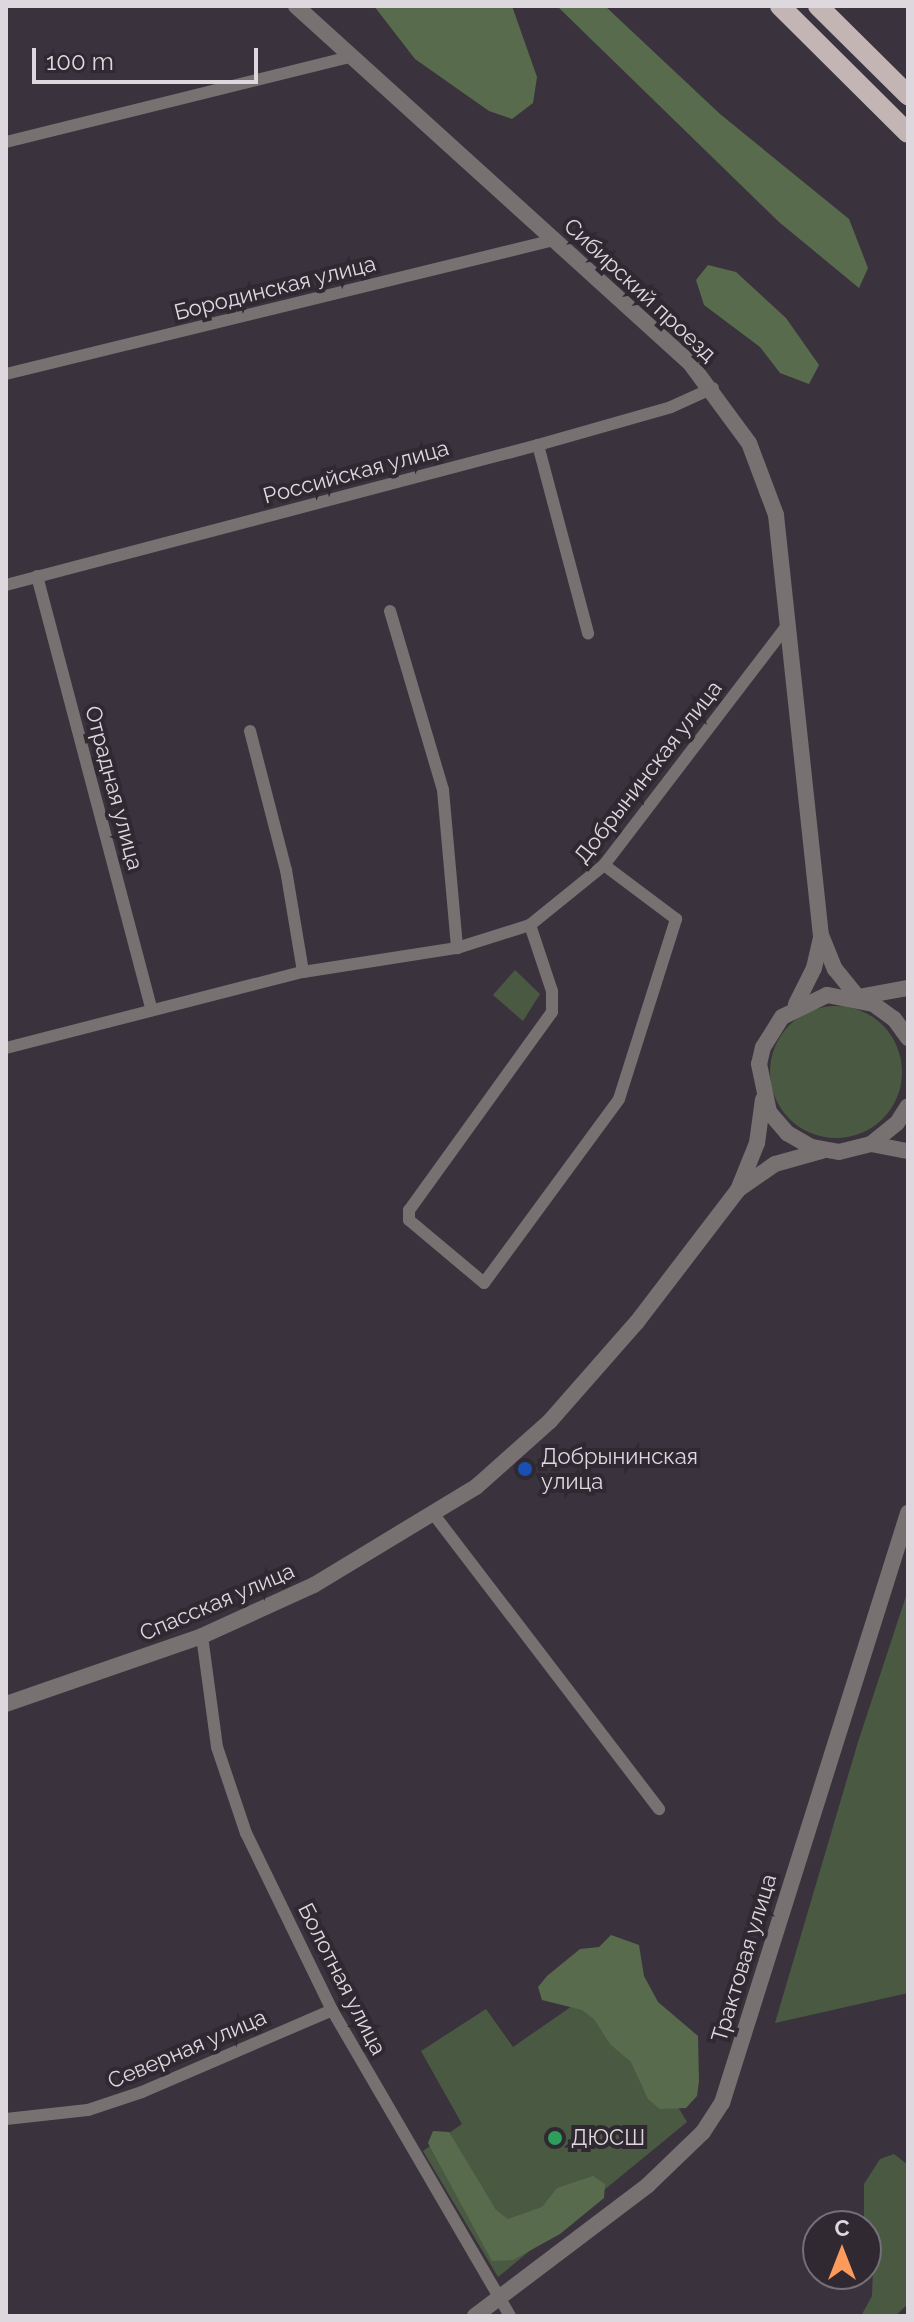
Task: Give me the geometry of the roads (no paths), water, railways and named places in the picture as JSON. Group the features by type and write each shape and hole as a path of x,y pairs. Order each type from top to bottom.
{"highway":[{"path":"780,6 908,133"},
{"path":"818,6 908,95"}],"street":[{"name":"Сибирский проезд","path":"296,6 713,388 763,472 776,515 791,621 821,935 835,969 858,997"},
{"path":"6,142 349,57"},
{"name":"Бородинская улица","path":"6,374 554,240"},
{"name":"Российская улица","path":"6,585 538,445 671,407 713,388"},
{"path":"538,445 588,633"},
{"name":"Отрадная улица","path":"37,576 151,1009"},
{"path":"390,611 443,790 457,948"},
{"name":"Добрынинская улица","path":"6,1048 303,972 457,948 530,925 604,865 791,621"},
{"path":"250,731 286,870 303,972"},
{"path":"530,925 552,991 552,1012 409,1210 409,1220 484,1283 619,1099 676,919 604,865"},
{"name":"Сибирский проезд","path":"763,1099 759,1073 763,1047 776,1023 796,1005 814,968 821,935"},
{"path":"796,1005 827,995 858,997 908,988"},
{"path":"858,997 894,1019 908,1038"},
{"path":"763,1099 787,1133 824,1151"},
{"name":"Спасская улица","path":"6,1704 202,1636 314,1585 435,1516 534,1440 637,1322 738,1190 757,1143 763,1099"},
{"path":"871,1144 897,1123 908,1106"},
{"path":"871,1144 908,1151"},
{"name":"Спасская улица","path":"738,1190 775,1164 824,1151 871,1144"},
{"name":"Трактовая улица","path":"475,2316 648,2185 703,2132 722,2103 871,1617 908,1513"},
{"path":"435,1516 659,1809"},
{"name":"Болотная улица","path":"202,1636 225,1778 332,2010 497,2300 510,2316"},
{"name":"Северная улица","path":"6,2119 88,2110 142,2092 332,2010"}],"place":[{"name":"Добрынинская улица","path":"525,1469"},
{"name":"ДЮСШ","path":"555,2138"}]}
